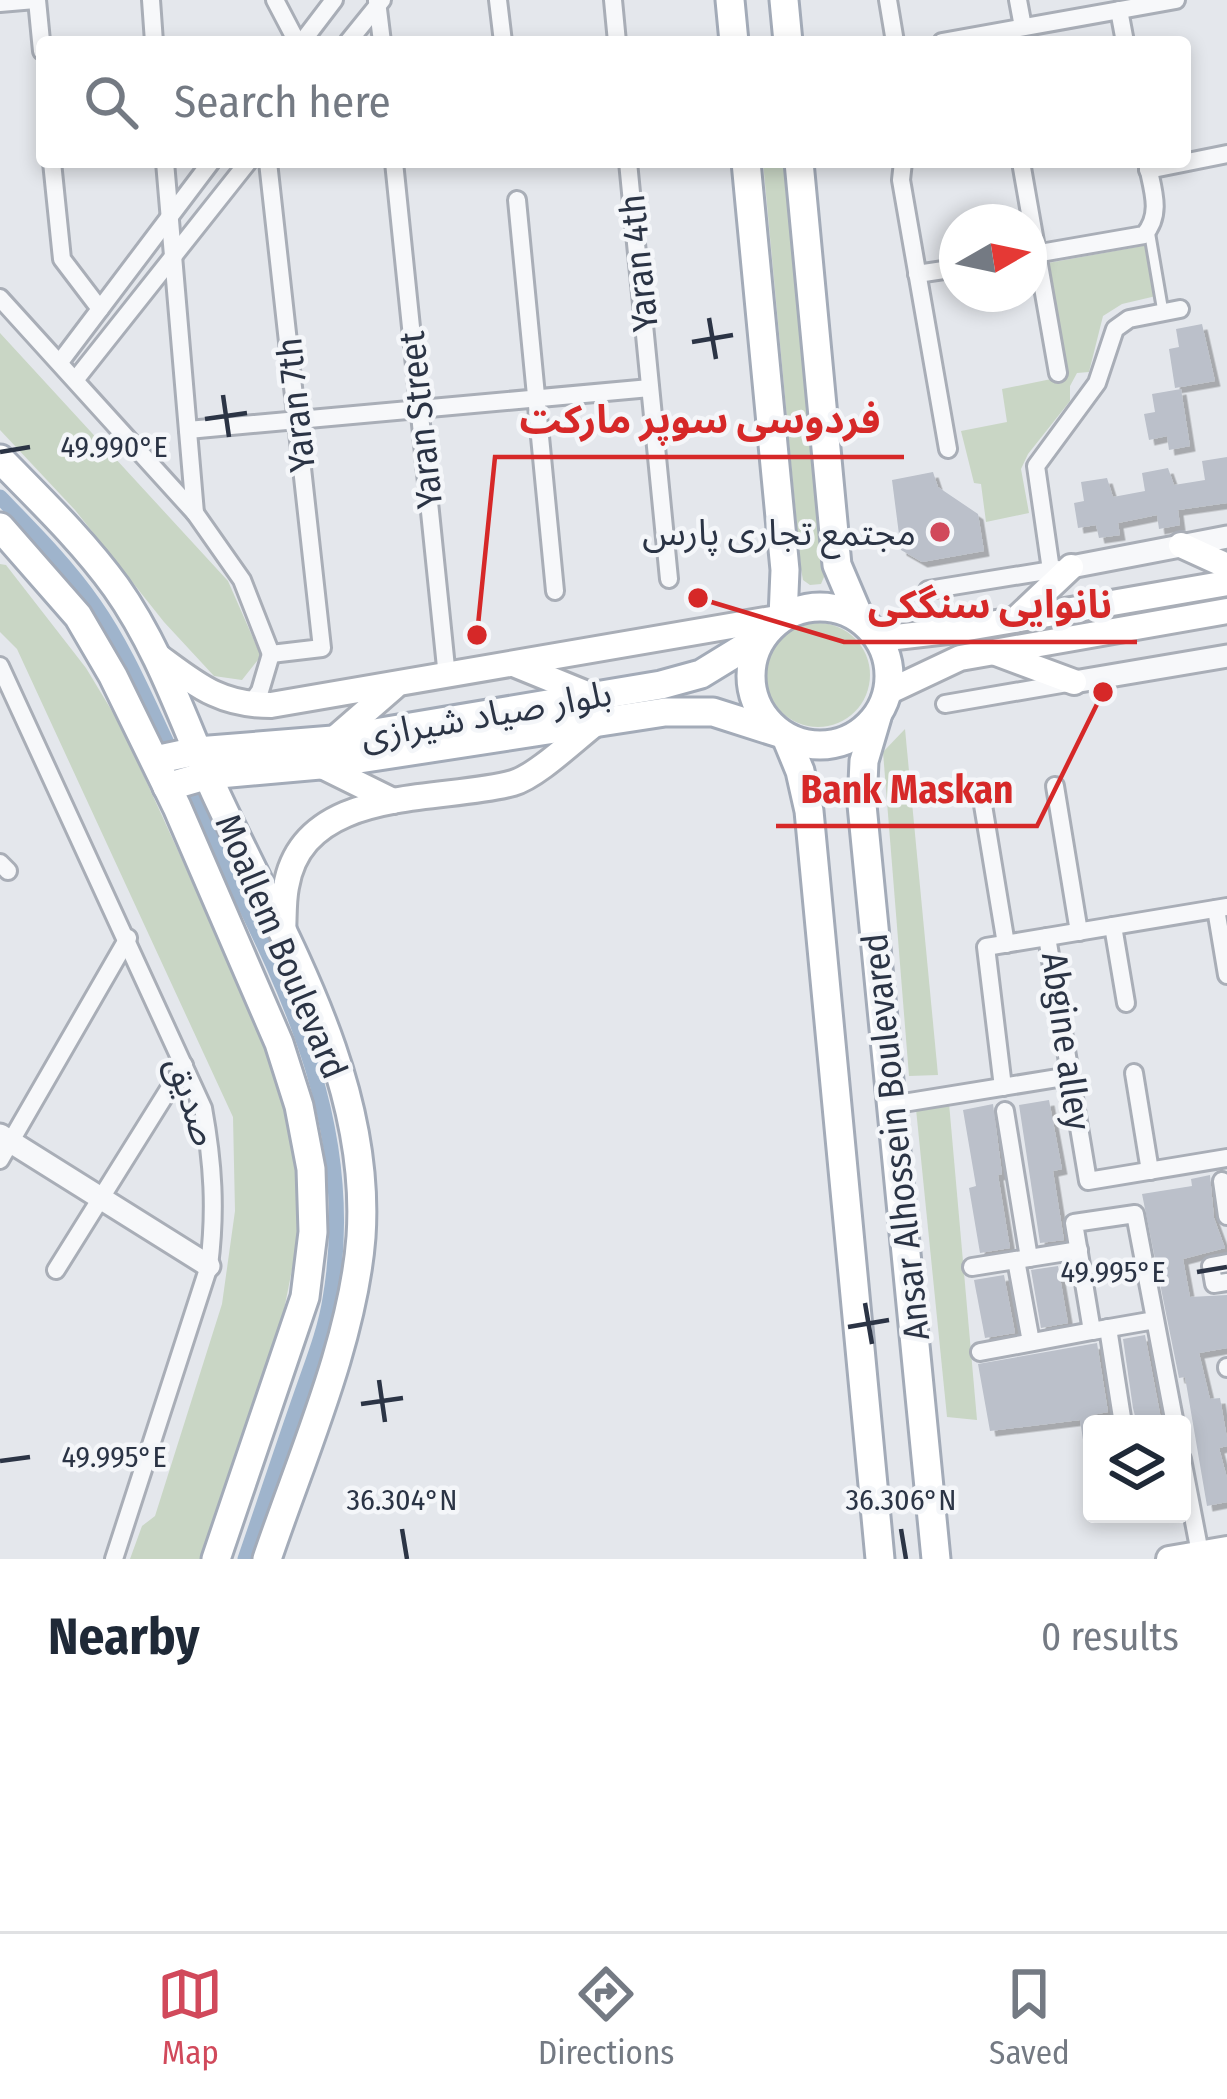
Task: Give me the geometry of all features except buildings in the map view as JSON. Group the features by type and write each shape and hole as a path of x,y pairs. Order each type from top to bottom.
{"main road":[{"path":"730,0 733,36"},
{"path":"784,0 787,36"},
{"path":"747,168 785,570 773,626 753,656 750,677 764,718 783,735 828,746 855,736 882,704 929,669 994,652 1227,611"},
{"path":"800,168 837,566 890,674 882,704"},
{"name":"Moallem Boulevard","path":"0,459 66,525 117,589 155,654 324,1026 345,1095 359,1164 361,1234 351,1308 267,1559"},
{"name":"Moallem Boulevard","path":"0,527 78,616 113,676 280,1042 299,1106 311,1169 314,1232 305,1297 216,1559"},
{"path":"1181,545 1227,566"},
{"path":"1016,620 1061,568"},
{"path":"155,654 209,693 250,705 396,686 751,620 773,626 822,606 869,629 1016,620 1227,583"},
{"name":"بلوار صیاد شیرازی","path":"203,763 326,753 594,710 701,674 773,626"},
{"path":"994,652 1074,682"},
{"path":"283,936 286,885 296,858 338,818 364,806 518,782 594,710 516,664"},
{"path":"393,801 326,753 396,686"},
{"name":"Ansar Alhossein Boulevared","path":"882,704 864,761 862,805 938,1555"},
{"name":"بلوار صیاد شیرازی","path":"594,710 713,712 783,735"},
{"name":"Ansar Alhossein Boulevared","path":"783,735 800,771 808,811 880,1559"},
{"path":"155,760 203,763"},
{"path":"167,787 203,763"},
{"path":"1169,1559 1227,1549"}],"street":[{"path":"0,4 36,0 40,36"},
{"path":"151,0 154,36"},
{"path":"274,0 295,36"},
{"path":"304,36 334,0"},
{"path":"498,0 502,36"},
{"path":"613,0 616,36"},
{"path":"888,0 894,36"},
{"path":"1018,0 1023,27"},
{"path":"974,36 1176,0"},
{"path":"352,36 379,2"},
{"path":"379,2 382,36"},
{"path":"1119,10 1124,36"},
{"path":"1191,159 1227,154"},
{"path":"53,168 62,259 100,309"},
{"path":"166,168 195,513"},
{"path":"60,362 207,168"},
{"path":"76,379 243,168"},
{"name":"Yaran 7th","path":"269,168 322,648 271,654"},
{"name":"Yaran Street","path":"395,168 447,677"},
{"name":"Yaran 4th","path":"629,168 669,579"},
{"path":"903,168 948,449"},
{"path":"1022,168 1026,204"},
{"path":"1047,252 1144,235 1156,211 1148,168"},
{"path":"518,200 555,591"},
{"path":"917,274 939,271"},
{"path":"0,298 195,513 242,580 271,654 267,675 250,705"},
{"path":"1061,568 1036,466 1097,383 1115,329 1129,319 1172,311"},
{"path":"1045,312 1058,373"},
{"path":"188,430 650,388"},
{"path":"928,590 1227,537"},
{"path":"0,555 52,583"},
{"path":"945,704 1227,656"},
{"name":"صدیق","path":"0,666 203,1108 214,1172 209,1266 114,1559"},
{"path":"1055,786 1079,932"},
{"path":"982,799 1006,944"},
{"path":"1222,908 1227,975"},
{"name":"Abgine alley","path":"1222,908 1047,937 1088,1181 1227,1158"},
{"path":"1113,926 1126,1004"},
{"path":"1003,1087 986,947 1047,937"},
{"path":"128,938 4,1146 100,1198 209,1266"},
{"path":"56,1270 184,1065"},
{"path":"1134,1073 1150,1171"},
{"path":"891,1105 1070,1076"},
{"path":"1005,1111 1031,1342"},
{"path":"1222,1181 1227,1216"},
{"path":"1121,1415 1074,1223 1135,1214 1173,1415"},
{"path":"972,1267 1078,1250"},
{"path":"1227,1263 1211,1266 1214,1284 1227,1282"},
{"path":"980,1352 1155,1320"},
{"path":"1191,1506 1200,1553"}],"lane":[{"path":"1148,230 1172,311"}],"green space":[{"path":"764,168 785,168 821,584 803,580"},
{"path":"1148,245 1156,296 1122,304 1103,316 1089,372 1077,373 1070,386 1070,401 1021,469 1029,513 986,522 981,484 974,483 961,431 1007,422 1002,389 1066,376 1048,263"},
{"path":"0,333 228,581 261,656 242,680 214,676 164,622 75,510 0,430"},
{"path":"0,564 6,565 86,668 121,726 275,1063 300,1152 299,1234 284,1310 200,1559 130,1559 142,1526 155,1516 222,1304 235,1211 233,1117 17,649 0,632"},
{"path":"818,623 838,627 855,638 866,655 870,675 866,695 855,712 838,723 818,727 798,723 781,712 770,695 766,675 770,655 781,638 798,627"},
{"path":"905,729 938,1075 909,1076 883,752"},
{"path":"949,1103 977,1420 947,1417 916,1109"}],"waterway":[{"path":"0,497 94,604 169,747"},
{"path":"189,791 302,1035 333,1162 337,1229 328,1311 245,1559"}],"place":[{"name":"مجتمع تجاری پارس","path":"940,532"},
{"name":"نانوایی سنگکی","path":"698,598"},
{"name":"فردوسی سوپر مارکت","path":"477,635"},
{"name":"Bank Maskan","path":"1103,692"}]}
